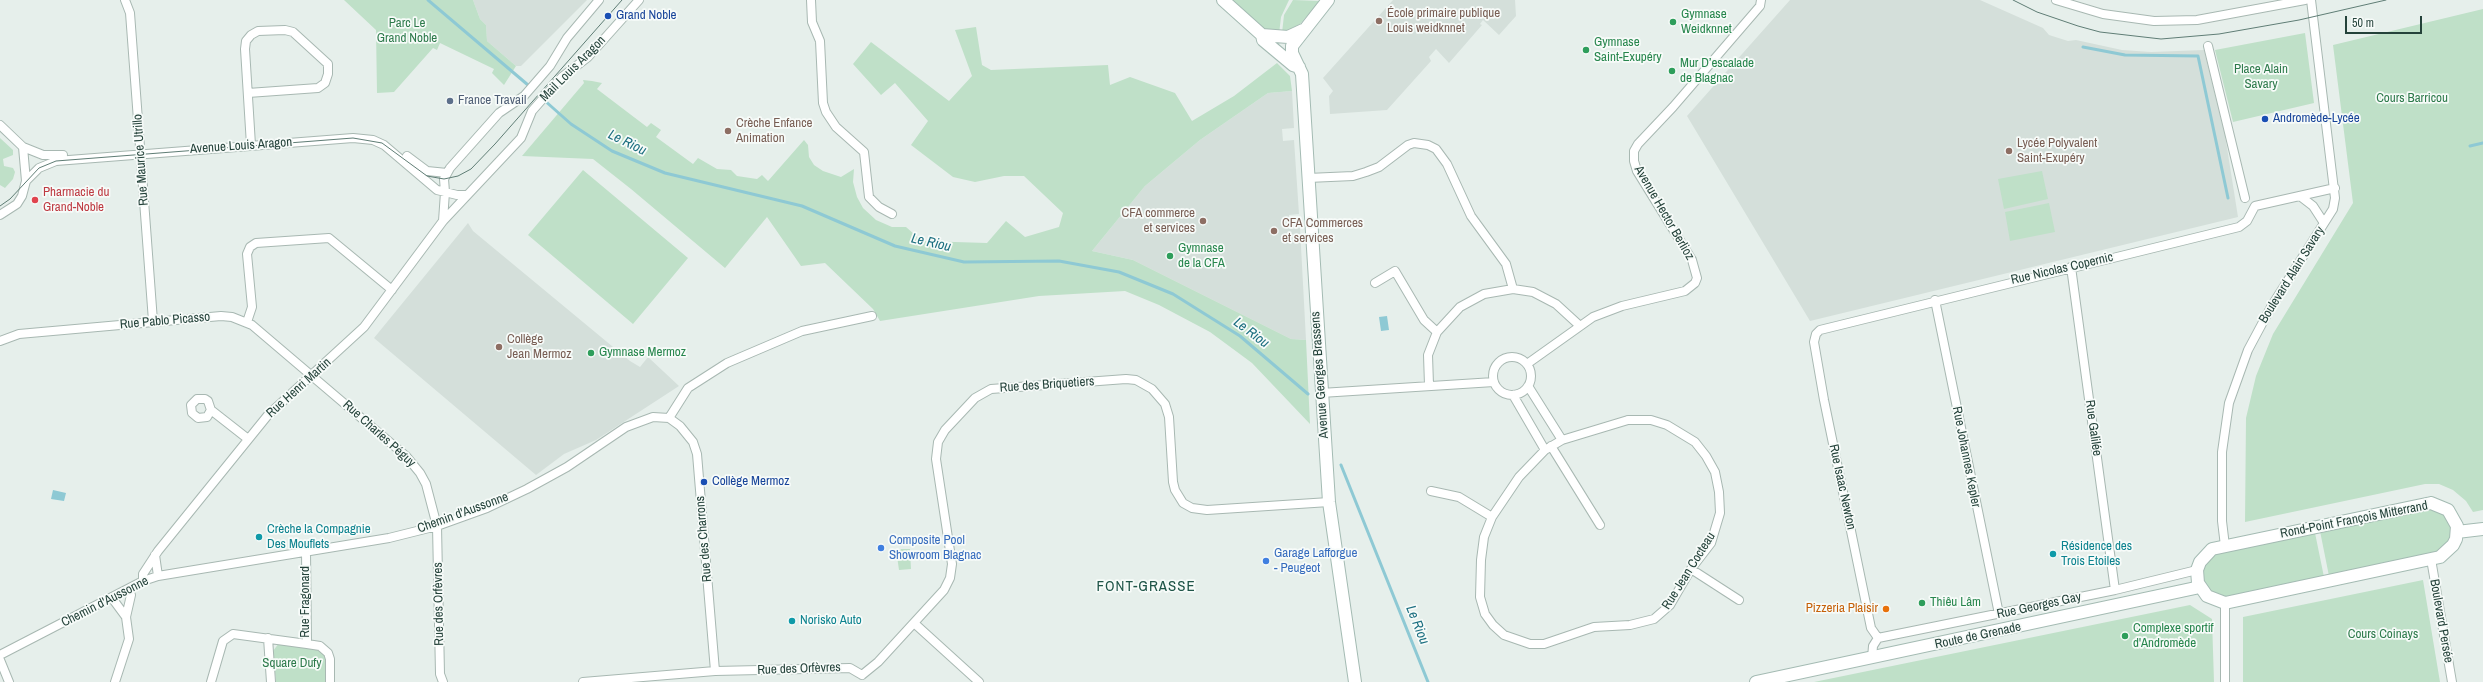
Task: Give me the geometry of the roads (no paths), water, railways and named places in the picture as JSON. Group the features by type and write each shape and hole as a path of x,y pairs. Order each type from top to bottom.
{"main road":[{"path":"1222,0 1262,35 1263,40 1296,64"},
{"path":"1262,35 1288,37 1306,29 1328,0"},
{"name":"Avenue Georges Brassens","path":"1306,29 1292,46 1292,53 1302,74 1329,502 1355,682"},
{"name":"Rond-Point François Mitterrand","path":"2197,570 2205,556 2212,549 2431,503 2443,507 2452,515 2457,532"},
{"path":"2197,570 2200,587 2211,599 2225,603 2431,559 2449,551 2456,539 2457,532 2483,529"},
{"name":"Route de Grenade","path":"1756,682 2200,587"}],"street":[{"name":"Rue Maurice Utrillo","path":"125,0 130,12 153,321"},
{"name":"Mail Louis Aragon","path":"447,173 499,113 524,96 550,66 567,38 599,0"},
{"name":"Mail Louis Aragon","path":"443,221 523,135 532,110 562,77 588,57 639,0"},
{"path":"811,0 812,22 820,42 823,103 826,112 836,127 864,152 869,197 880,207 892,214"},
{"name":"Avenue Hector Berlioz","path":"1527,364 1580,326 1607,311 1685,291 1695,283 1697,278 1692,260 1637,171 1634,161 1634,151 1638,144 1673,107 1760,6 1762,0"},
{"path":"2056,0 2103,14 2154,21 2197,20 2306,0"},
{"name":"Boulevard Alain Savary","path":"2225,546 2222,521 2222,452 2229,403 2248,350 2271,308 2333,209 2335,188 2311,0"},
{"path":"248,93 318,88 325,83 328,74 328,64 293,32 285,30 258,31 246,41 245,49 251,143"},
{"path":"2208,46 2245,198"},
{"path":"0,125 23,147 26,181 22,196 17,204 0,215"},
{"name":"Avenue Louis Aragon","path":"23,147 42,155 56,156 367,134 386,140 424,169 438,173 447,173"},
{"name":"Avenue Louis Aragon","path":"251,143 352,138 373,140 388,147 432,187 445,192 467,195"},
{"path":"1308,178 1353,176 1366,172 1379,167 1408,145 1414,143 1436,148 1444,159 1471,216 1506,264 1511,275 1513,289"},
{"name":"Avenue Louis Aragon","path":"26,181 39,168 52,162 140,151"},
{"path":"443,221 445,192 444,179 447,173"},
{"name":"Rue Nicolas Copernic","path":"1816,334 1826,327 2239,227 2247,221 2255,206 2335,188"},
{"path":"2300,196 2313,206 2324,223"},
{"name":"Rue Henri Martin","path":"143,581 143,574 155,556 248,439 280,401 312,375 364,327 443,221"},
{"path":"247,322 252,307 247,254 250,247 256,243 329,238 392,290"},
{"name":"Rue Galilée","path":"2071,267 2115,590"},
{"path":"1375,282 1395,271 1424,320 1436,332"},
{"path":"1429,385 1428,355 1436,332 1455,312 1470,300 1484,294 1513,289 1523,290 1545,297 1580,326"},
{"name":"Rue Johannes Kepler","path":"1934,300 1999,614"},
{"name":"Rue Pablo Picasso","path":"0,341 19,334 153,321 221,316 232,317 247,322 312,375"},
{"path":"668,418 688,388 727,363 802,331 872,316"},
{"name":"Rue Isaac Newton","path":"1816,334 1815,352 1871,628 1878,638"},
{"path":"1528,386 1519,394 1513,395 1502,391 1494,382 1496,368 1507,358 1521,360 1527,364 1530,371 1528,386 1562,440"},
{"name":"Rue Charles Péguy","path":"312,375 414,463 426,484 437,526"},
{"name":"Rue des Briquetiers","path":"863,678 944,590 950,578 952,564 936,459 938,442 945,430 975,398 991,389 1136,380 1152,389 1165,404 1168,417 1173,482 1175,490 1183,503 1192,508 1207,510 1329,502"},
{"path":"1321,393 1494,382"},
{"path":"1513,395 1600,525"},
{"path":"211,410 248,439"},
{"name":"Chemin d'Aussonne","path":"0,655 129,590 143,581 158,576 389,538 437,526 487,508 527,489 567,467 626,427 653,417 668,418"},
{"name":"Rue des Charrons","path":"668,418 687,432 697,454 716,671"},
{"name":"Rue Jean Cocteau","path":"1628,420 1651,420 1667,424 1695,442 1715,472 1719,492 1720,513 1711,543 1691,569 1670,605 1654,619 1630,624 1594,627 1544,644 1530,644 1504,635 1492,625 1480,597 1481,560 1484,537 1492,517 1519,477 1548,448 1562,440 1628,420"},
{"path":"1431,490 1459,497 1492,517"},
{"name":"Rue des Orfèvres","path":"437,526 440,674 443,682"},
{"name":"Rue Fragonard","path":"211,682 220,648 227,637 240,634 306,644 306,551"},
{"path":"155,556 158,576"},
{"name":"Boulevard Persée","path":"2431,559 2452,682"},
{"path":"1691,569 1739,600"},
{"name":"Rue Georges Gay","path":"1878,638 2115,590 2197,570"},
{"path":"115,682 129,639 126,617 131,595 129,590"},
{"path":"112,598 126,617"},
{"path":"2225,603 2225,682"},
{"path":"914,623 980,682"},
{"path":"268,638 271,682"},
{"path":"1872,658 1873,646 1878,638"},
{"path":"306,644 320,646 328,653 330,682"},
{"path":"0,660 9,682"},
{"name":"Rue des Orfèvres","path":"583,682 716,671 850,668 863,678"}],"water":[{"path":"1387,316 1389,330 1381,331 1379,317"},
{"path":"53,490 66,493 64,501 51,499"}],"waterway":[{"name":"Le Riou","path":"428,0 528,85"},
{"path":"2083,47 2125,55 2198,56 2228,198"},
{"name":"Le Riou","path":"544,100 571,124 612,151 665,173 802,206 895,246 964,262 1059,261 1119,272 1173,294 1240,336 1308,394"},
{"path":"2470,146 2483,143"},
{"name":"Le Riou","path":"1341,465 1428,682"}],"tram line":[{"path":"0,206 10,199 39,168 56,161 353,138 382,143 427,176 444,179 458,176 471,169 495,144 622,0"},
{"path":"2013,0 2037,12 2100,32 2161,39 2219,34 2299,20 2386,0"}],"place":[{"name":"Grand Noble","path":"608,16"},
{"name":"École primaire publique Louis weidknnet","path":"1379,21"},
{"name":"Gymnase Weidknnet","path":"1673,22"},
{"name":"Gymnase Saint-Exupéry","path":"1586,50"},
{"name":"Mur D’escalade de Blagnac","path":"1672,71"},
{"name":"France Travail","path":"450,101"},
{"name":"Andromède-Lycée","path":"2265,119"},
{"name":"Crèche Enfance Animation","path":"728,131"},
{"name":"Lycée Polyvalent Saint-Exupéry","path":"2009,151"},
{"name":"Pharmacie du Grand-Noble","path":"35,200"},
{"name":"CFA commerce et services","path":"1203,221"},
{"name":"CFA Commerces et services","path":"1274,231"},
{"name":"Gymnase de la CFA","path":"1170,256"},
{"name":"Collège Jean Mermoz","path":"499,347"},
{"name":"Gymnase Mermoz","path":"591,353"},
{"name":"Collège Mermoz","path":"704,482"},
{"name":"Crèche la Compagnie Des Mouflets","path":"259,537"},
{"name":"Composite Pool Showroom Blagnac","path":"881,548"},
{"name":"Résidence des Trois Etoiles","path":"2053,554"},
{"name":"Garage Lafforgue - Peugeot","path":"1266,561"},
{"name":"Thiêu Lâm","path":"1922,603"},
{"name":"Pizzeria Plaisir","path":"1886,609"},
{"name":"Norisko Auto","path":"792,621"},
{"name":"Complexe sportif d'Andromède","path":"2125,636"}],"district":[{"name":"FONT-GRASSE","path":"1146,587"}],"park label":[{"name":"Parc Le Grand Noble","path":"407,32"},
{"name":"Place Alain Savary","path":"2261,78"},
{"name":"Cours Barricou","path":"2412,99"},
{"name":"Cours Coinays","path":"2383,635"},
{"name":"Square Dufy","path":"292,664"}]}
